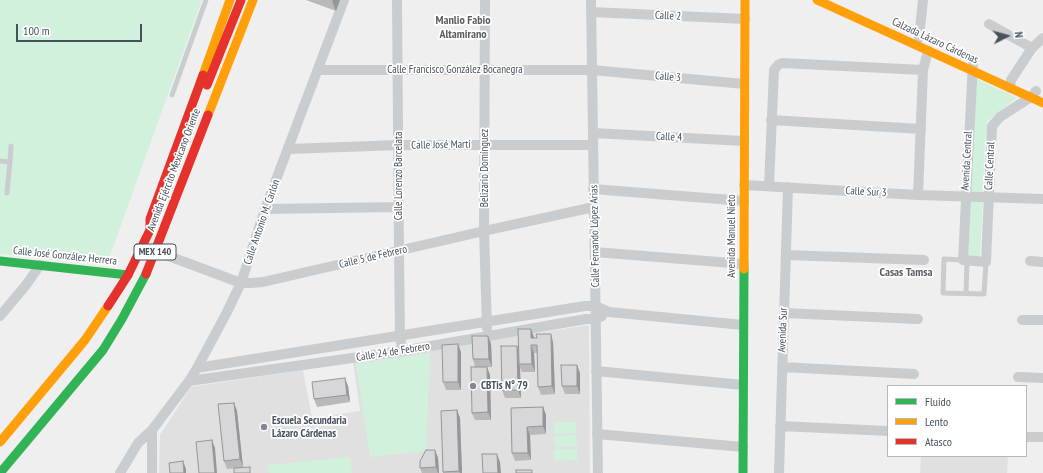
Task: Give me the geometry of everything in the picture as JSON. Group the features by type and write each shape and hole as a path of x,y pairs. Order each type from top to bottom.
{"main road":[{"name":"Avenida Ejército Mexicano Oriente","path":"150,230 150,218 230,0"},
{"name":"Avenida Ejército Mexicano Oriente","path":"0,442 85,340 128,275 150,230 240,0"},
{"name":"Avenida Ejército Mexicano Oriente","path":"0,473 103,350 145,278 253,0"},
{"name":"Avenida Manuel Nieto","path":"742,473 745,0"},
{"name":"Calzada Lázaro Cárdenas","path":"817,0 928,51 972,67 1037,94 1043,103"},
{"name":"Calzada Lázaro Cárdenas","path":"836,0 919,38 972,67"},
{"name":"Calle José González Herrera","path":"0,261 128,275"}],"street":[{"name":"Calle Antonio M. Carlón","path":"120,473 138,444 152,430 198,368 241,283 264,209 289,149 344,0"},
{"name":"Calle Lorenzo Barcelata","path":"397,0 400,335 402,351"},
{"name":"Belizario Domínguez","path":"485,0 484,231 488,336"},
{"name":"Calle Fernando López Arias","path":"591,0 598,473"},
{"path":"919,38 923,0"},
{"name":"Calle 2","path":"591,12 745,19"},
{"path":"989,24 1039,43 1010,84"},
{"path":"918,195 923,70 928,51"},
{"path":"769,186 774,70 778,65 782,63 923,70"},
{"name":"Avenida Central","path":"965,260 965,196 972,67"},
{"name":"Calle Francisco González Bocanegra","path":"318,70 592,70"},
{"name":"Calle 3","path":"592,70 744,84"},
{"name":"Calle Central","path":"986,262 992,126 1000,117 1037,94"},
{"path":"771,120 921,129"},
{"name":"Calle 4","path":"593,133 744,141"},
{"name":"Calle José Martí","path":"289,149 399,145 593,145"},
{"name":"Calle Sur 3","path":"744,184 918,195 1043,199"},
{"name":"Avenida Sur","path":"778,473 788,187"},
{"path":"593,189 744,201"},
{"path":"264,209 399,207"},
{"name":"Calle 5 de Febrero","path":"155,251 241,283 263,282 594,207"},
{"path":"595,252 744,264"},
{"path":"786,255 924,260"},
{"path":"965,260 986,262"},
{"path":"1030,261 1043,262"},
{"path":"0,316 26,285 40,265"},
{"name":"Calle 24 de Febrero","path":"198,368 487,321 585,306 596,306"},
{"path":"596,306 609,312 743,325"},
{"name":"Calle 24 de Febrero","path":"189,381 402,351 596,318 609,312"},
{"path":"784,313 918,319"},
{"path":"1022,320 1043,320"},
{"path":"782,367 914,374"},
{"path":"596,371 743,385"},
{"path":"1018,377 1043,378"},
{"path":"780,426 887,431"},
{"path":"152,430 152,473"},
{"path":"597,434 743,447"},
{"path":"1027,437 1043,437"}],"lane":[{"path":"172,95 206,0"},
{"path":"7,193 11,146"},
{"path":"0,161 10,162"},
{"path":"966,294 965,260 944,259 943,293 966,294 984,294 986,262"}],"shaded area":[{"name":"CBTis N° 79","path":"589,325 590,473 159,473 160,435 191,387 303,370 312,418 360,411 353,362"},
{"path":"921,457 1008,457 1007,473 920,473"}],"green space":[{"path":"0,0 202,0 107,264 0,254"},
{"path":"977,79 1017,98 988,120 985,144 983,192 970,192 974,117"},
{"path":"971,199 983,200 980,257 968,256"},
{"path":"430,353 426,451 370,457 356,364"},
{"path":"554,422 576,422 576,433 554,434"},
{"path":"576,435 577,447 555,447 554,436"},
{"path":"554,449 577,449 577,460 554,461"},
{"path":"350,457 352,473 269,473 268,465"}],"building":[{"path":"518,329 531,329 531,338 537,338 536,334 551,334 552,386 538,387 537,345 531,345 532,364 519,364"},
{"path":"472,336 488,336 489,359 473,359"},
{"path":"458,344 458,382 443,382 442,345"},
{"path":"501,346 517,346 518,390 502,390"},
{"path":"561,365 577,365 577,386 562,386"},
{"path":"471,367 487,367 488,412 472,413"},
{"path":"345,378 347,395 314,399 312,382"},
{"path":"234,403 240,459 224,461 218,404"},
{"path":"543,407 543,426 527,427 528,453 512,453 511,408"},
{"path":"457,410 459,471 443,472 441,411"},
{"path":"212,440 215,473 199,473 196,442"},
{"path":"426,450 435,450 436,467 420,468 420,461"},
{"path":"482,454 497,454 498,473 483,473"},
{"path":"183,461 184,473 170,473 169,463"},
{"path":"250,467 250,473 234,473 234,468"},
{"path":"516,470 532,470 532,473 516,473"}],"traffic: fast":[{"path":"0,261 128,275"},
{"path":"743,473 744,269"},
{"path":"0,473 103,350 122,319 146,274"}],"traffic: slow":[{"path":"203,75 230,0"},
{"path":"208,115 253,0"},
{"path":"744,269 745,0"},
{"path":"817,0 1043,103"},
{"path":"0,442 85,340 108,306"}],"traffic: jam":[{"path":"207,85 241,0"},
{"path":"108,306 128,275 150,230 150,219 203,75"},
{"path":"146,274 208,115"}],"place":[{"name":"CBTis N° 79","path":"473,386"},
{"name":"Escuela Secundaria Lázaro Cárdenas","path":"264,427"}],"district":[{"name":"Manlio Fabio Altamirano","path":"463,28"},
{"name":"Casas Tamsa","path":"906,273"}]}
